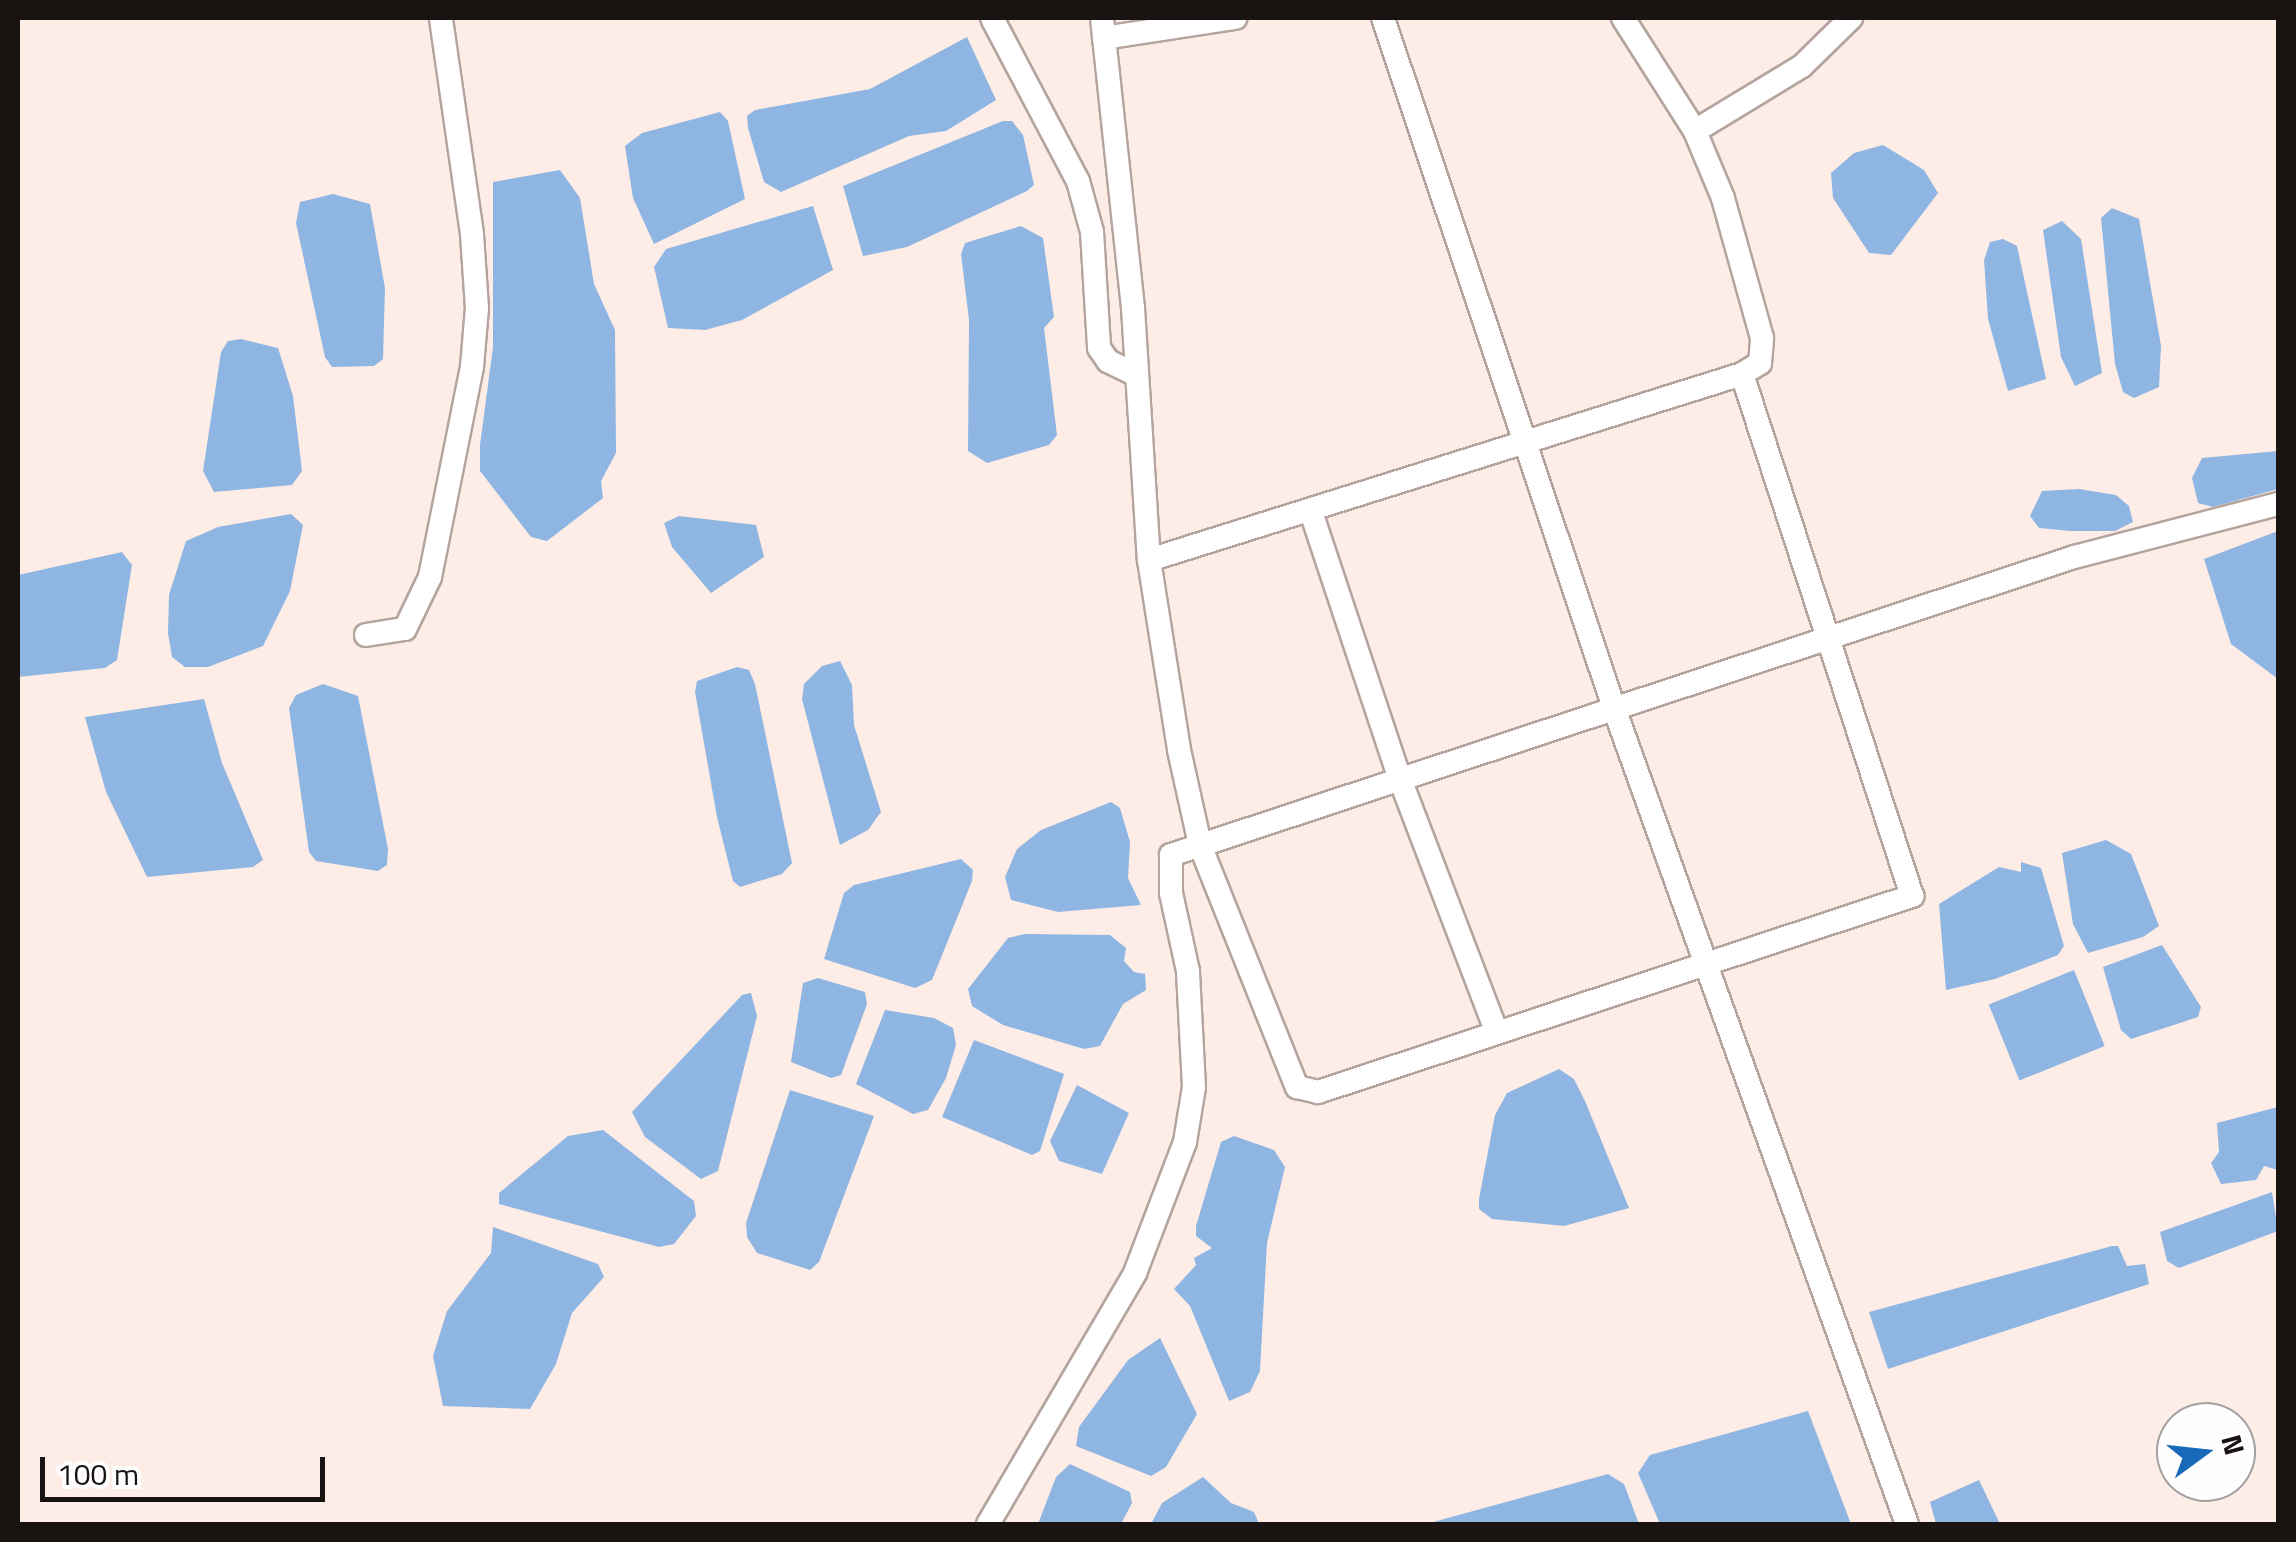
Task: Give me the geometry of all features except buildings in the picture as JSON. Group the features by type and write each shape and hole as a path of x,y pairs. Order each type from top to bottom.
{"street":[{"path":"366,636 405,629 430,577 472,366 477,308 472,234 441,18"},
{"path":"992,18 1078,181 1092,232 1098,348 1108,361 1137,374"},
{"path":"1234,18 1103,28 1137,374 1150,560 1200,845 1296,1087 1318,1092 1496,1031 1708,967 1912,896 1832,640 1742,374"},
{"path":"1384,18 1528,440 1614,708 1907,1524"},
{"path":"1150,560 1742,374 1760,363 1762,338 1724,198 1695,130 1623,18"},
{"path":"1695,130 1802,66 1851,18"},
{"path":"988,1524 1135,1273 1185,1142 1194,1087 1188,971 1168,866 1170,855 1832,640 2074,557 2278,504"},
{"path":"1311,512 1400,779 1496,1031"}],"water":[{"path":"967,37 996,100 946,131 909,136 781,192 764,182 748,128 747,116 755,110 870,89"},
{"path":"720,112 728,121 745,199 654,244 633,198 625,146 642,133"},
{"path":"1003,121 1012,121 1023,135 1034,185 907,247 863,256 843,186"},
{"path":"1883,145 1924,170 1938,193 1891,255 1869,253 1833,198 1831,173 1854,153"},
{"path":"560,170 580,198 594,284 615,330 616,453 601,481 603,498 547,541 531,537 480,471 480,445 493,347 493,182"},
{"path":"333,194 370,204 385,288 383,359 374,366 332,367 325,357 296,223 300,202"},
{"path":"813,206 833,270 742,320 705,330 668,328 654,267 666,249"},
{"path":"2112,208 2139,219 2161,346 2159,387 2134,398 2123,392 2115,364 2101,218"},
{"path":"2062,221 2081,239 2102,373 2075,386 2061,357 2043,230"},
{"path":"1021,226 1043,238 1054,317 1044,328 1057,435 1049,445 987,463 968,451 969,320 961,254 965,243"},
{"path":"2003,239 2017,246 2046,379 2008,391 1988,319 1984,260 1990,242"},
{"path":"241,339 278,348 293,396 302,471 292,485 214,492 203,471 221,352 228,341"},
{"path":"2278,451 2278,489 2213,507 2198,503 2192,478 2202,458"},
{"path":"2079,489 2116,495 2129,506 2133,522 2115,531 2070,531 2039,528 2030,516 2042,491"},
{"path":"291,514 303,525 290,591 263,646 208,667 185,667 172,657 168,633 169,595 186,541 218,527"},
{"path":"679,516 756,525 764,557 711,593 672,547 664,523"},
{"path":"2278,531 2278,679 2231,644 2204,559"},
{"path":"122,552 132,565 117,660 105,668 18,677 18,575"},
{"path":"840,661 852,685 854,725 881,812 868,830 840,845 802,699 804,684 822,666"},
{"path":"737,667 749,670 755,684 792,863 782,874 740,887 733,881 717,817 695,692 697,681"},
{"path":"323,684 358,696 388,849 387,865 378,871 316,861 309,852 289,708 296,695"},
{"path":"204,699 222,763 263,860 253,867 147,877 106,792 85,717"},
{"path":"1111,802 1120,808 1130,842 1128,878 1141,905 1058,912 1011,900 1005,877 1017,849 1041,830"},
{"path":"2106,840 2131,854 2159,926 2143,937 2088,953 2073,924 2062,853"},
{"path":"961,859 973,870 972,881 932,980 915,988 824,959 844,893 854,885"},
{"path":"2021,862 2041,868 2064,946 2058,955 1995,979 1946,990 1939,904 1999,867 2021,872"},
{"path":"1025,934 1110,935 1126,948 1124,961 1134,972 1145,974 1146,990 1123,1004 1100,1046 1084,1049 1003,1025 972,1006 968,989 1008,938"},
{"path":"2162,945 2201,1007 2198,1017 2131,1039 2121,1030 2103,967"},
{"path":"2074,970 2105,1046 2019,1080 1989,1004"},
{"path":"818,978 865,992 867,1004 841,1075 831,1078 791,1062 803,983"},
{"path":"751,993 757,1016 718,1171 701,1179 645,1137 632,1112 742,995"},
{"path":"885,1010 934,1018 953,1028 956,1045 946,1078 928,1110 913,1114 856,1084"},
{"path":"974,1040 1064,1074 1040,1151 1032,1155 942,1117"},
{"path":"1559,1069 1574,1079 1629,1208 1564,1226 1492,1219 1479,1209 1479,1199 1495,1115 1507,1093"},
{"path":"1077,1085 1129,1113 1102,1174 1059,1161 1050,1141"},
{"path":"790,1090 874,1116 819,1262 810,1270 757,1253 747,1237 746,1223"},
{"path":"2278,1107 2278,1170 2264,1166 2256,1180 2221,1184 2211,1163 2219,1152 2217,1123"},
{"path":"603,1130 694,1201 696,1216 674,1244 659,1247 499,1204 499,1193 568,1136"},
{"path":"1234,1136 1274,1150 1285,1167 1267,1243 1260,1371 1250,1392 1229,1401 1190,1306 1174,1289 1196,1265 1194,1258 1212,1248 1196,1236 1196,1226 1221,1142"},
{"path":"2272,1192 2278,1231 2179,1268 2167,1261 2160,1232"},
{"path":"493,1227 598,1264 604,1277 572,1313 556,1364 530,1409 443,1406 433,1356 447,1311 491,1253"},
{"path":"2118,1246 2127,1266 2145,1264 2149,1284 1888,1369 1869,1312"},
{"path":"1160,1338 1197,1414 1166,1467 1151,1476 1076,1446 1079,1427 1128,1360"},
{"path":"1808,1411 1851,1524 1660,1524 1638,1473 1650,1455"},
{"path":"1070,1464 1130,1492 1132,1503 1121,1524 1038,1524 1056,1477"},
{"path":"1608,1474 1624,1484 1639,1524 1426,1524"},
{"path":"1203,1477 1231,1503 1254,1512 1259,1524 1151,1524 1162,1503"},
{"path":"1979,1480 2000,1524 1936,1524 1930,1502"}]}
